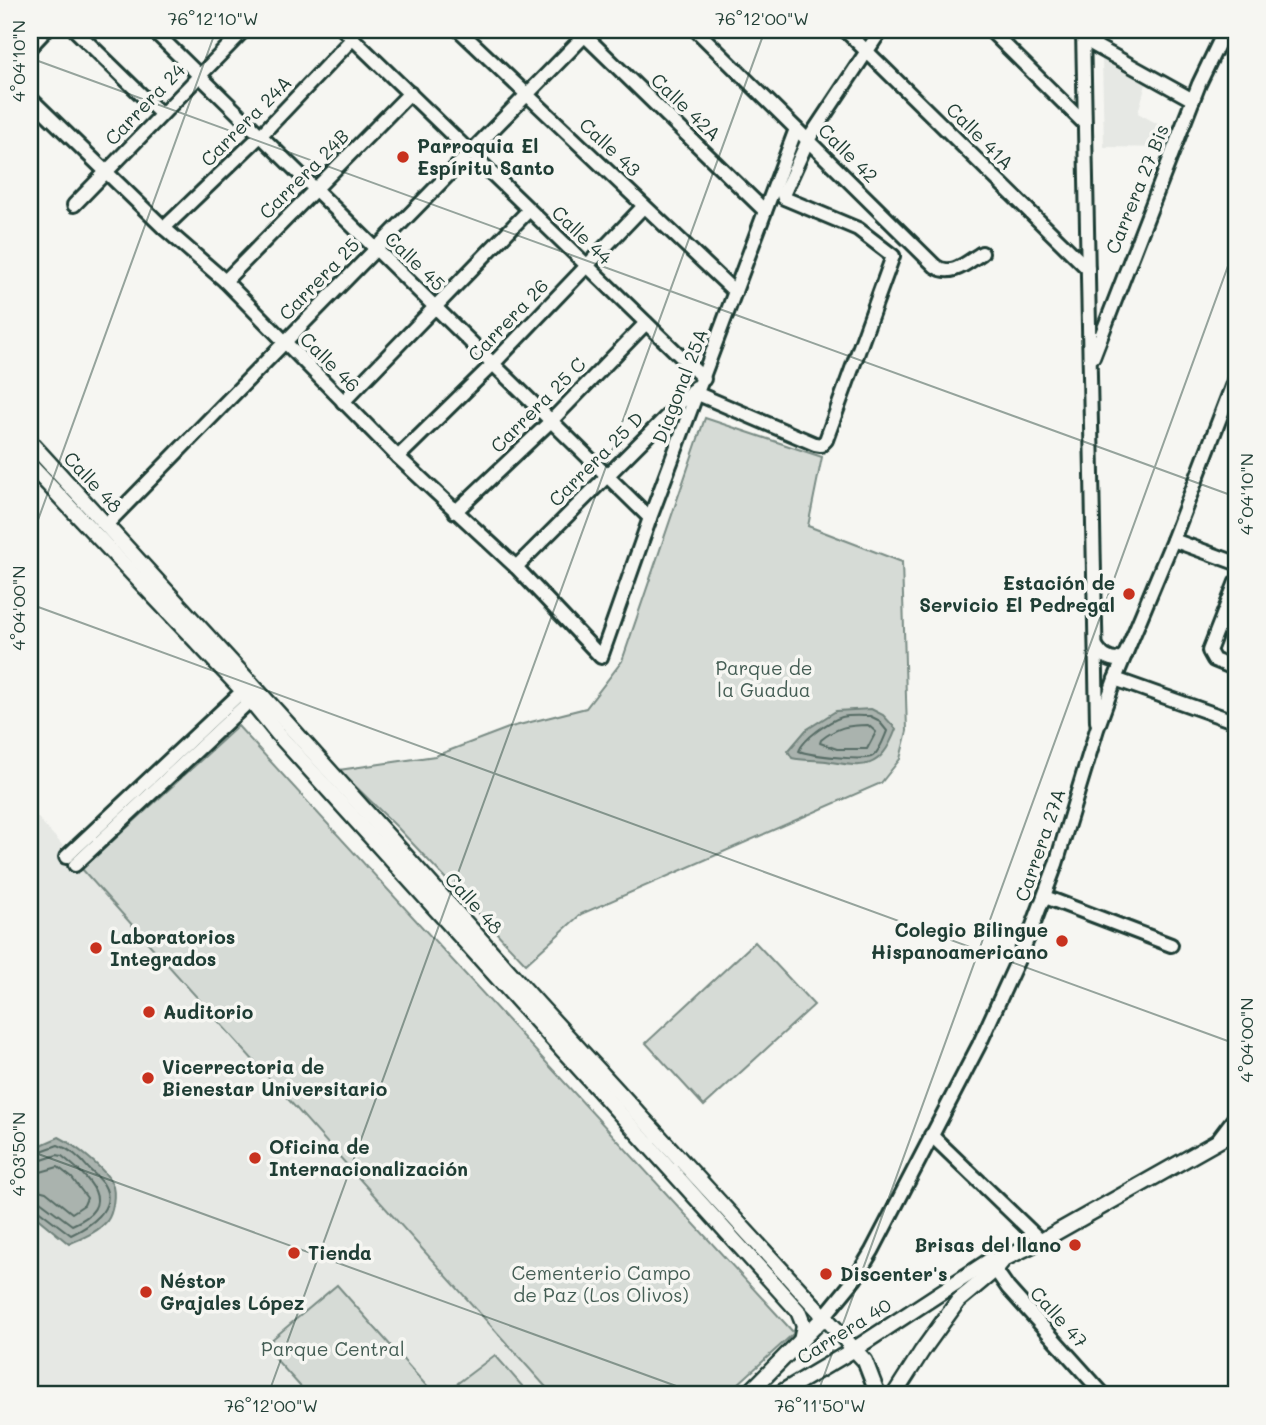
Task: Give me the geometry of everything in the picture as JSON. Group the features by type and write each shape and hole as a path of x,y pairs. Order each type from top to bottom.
{"main road":[{"name":"Calle 48","path":"30,442 798,1311 804,1326 801,1340"},
{"name":"Calle 48","path":"30,466 251,692 864,1361 878,1395"},
{"name":"Carrera 40","path":"776,1395 996,1263 1041,1241 1236,1131"},
{"name":"Carrera 40","path":"894,1395 958,1301 996,1263"},
{"name":"Carrera 27A","path":"747,1395 823,1318"}],"street":[{"path":"30,47 47,30"},
{"path":"75,30 161,114"},
{"name":"Calle 45","path":"153,30 650,518"},
{"name":"Calle 43","path":"459,30 735,292"},
{"name":"Calle 42","path":"696,30 940,270 953,271 982,253"},
{"name":"Calle 41A","path":"845,30 1088,270"},
{"path":"694,393 815,444 826,440 894,256 858,229 784,198 808,140 881,30"},
{"path":"990,30 1085,124"},
{"path":"1225,30 1236,37"},
{"name":"Carrera 27 Bis","path":"1090,363 1208,63 1225,30"},
{"name":"Carrera 24","path":"74,205 200,75 237,32"},
{"name":"Carrera 25","path":"106,525 526,95 584,32"},
{"name":"Calle 42A","path":"584,32 765,211"},
{"path":"1085,33 1097,729"},
{"path":"1085,33 1194,100"},
{"name":"Calle 44","path":"349,34 704,379"},
{"name":"Carrera 24A","path":"164,228 260,136 349,34"},
{"name":"Carrera 24B","path":"225,281 410,93"},
{"name":"Calle 46","path":"30,99 164,228 225,281 398,457 516,567 601,657"},
{"name":"Diagonal 25A","path":"601,657 694,393 704,379 796,129"},
{"name":"Carrera 26","path":"398,457 493,364 644,206"},
{"path":"343,402 529,210"},
{"name":"Carrera 25 C","path":"455,512 551,421 646,323"},
{"name":"Carrera 27A","path":"823,1318 855,1279 872,1251 979,1045 1045,897 1115,679 1173,540 1236,376"},
{"name":"Carrera 25 D","path":"516,567 606,475 694,393"},
{"path":"1173,540 1236,563"},
{"path":"1236,582 1209,651 1214,660 1236,669"},
{"path":"1096,646 1101,654 1110,659 1118,660 1126,654"},
{"path":"1115,679 1236,722"},
{"path":"70,861 251,692"},
{"path":"1045,897 1171,945"},
{"path":"1216,1142 1236,1116"},
{"path":"931,1135 1041,1241"},
{"name":"Calle 47","path":"996,1263 1007,1288 1104,1395"}],"shaded area":[{"path":"1102,59 1146,84 1138,113 1165,128 1166,148 1104,147"},
{"path":"30,809 346,1162 553,1395 30,1395"}],"green space":[{"name":"Parque de la Guadua","path":"705,418 822,457 808,526 902,562 907,731 900,759 881,783 581,914 526,964 397,827 339,770 435,756 511,727 586,708 622,661"},
{"name":"Cementerio Campo de Paz (Los Olivos)","path":"238,726 794,1333 726,1395 553,1395 82,869"},
{"path":"755,942 814,1005 704,1106 646,1043"},
{"name":"Parque Central","path":"337,1285 431,1391 425,1395 308,1395 264,1346"},
{"path":"495,1355 530,1395 442,1395"}],"water":[{"path":"871,709 883,715 896,729 884,753 877,759 861,765 851,765 796,759 792,758 788,751 806,730 836,711"},
{"path":"59,1137 103,1171 114,1192 107,1221 94,1232 69,1244 30,1212 30,1150"}],"place":[{"name":"Parroquia El Espíritu Santo","path":"403,157"},
{"name":"Estación de Servicio El Pedregal","path":"1129,594"},
{"name":"Colegio Bilingue Hispanoamericano","path":"1062,941"},
{"name":"Laboratorios Integrados","path":"96,948"},
{"name":"Auditorio","path":"149,1012"},
{"name":"Vicerrectoria de Bienestar Universitario","path":"148,1078"},
{"name":"Oficina de Internacionalización","path":"255,1158"},
{"name":"Brisas del llano","path":"1075,1245"},
{"name":"Tienda","path":"294,1253"},
{"name":"Discenter's","path":"826,1274"},
{"name":"Néstor Grajales López","path":"146,1292"}]}
